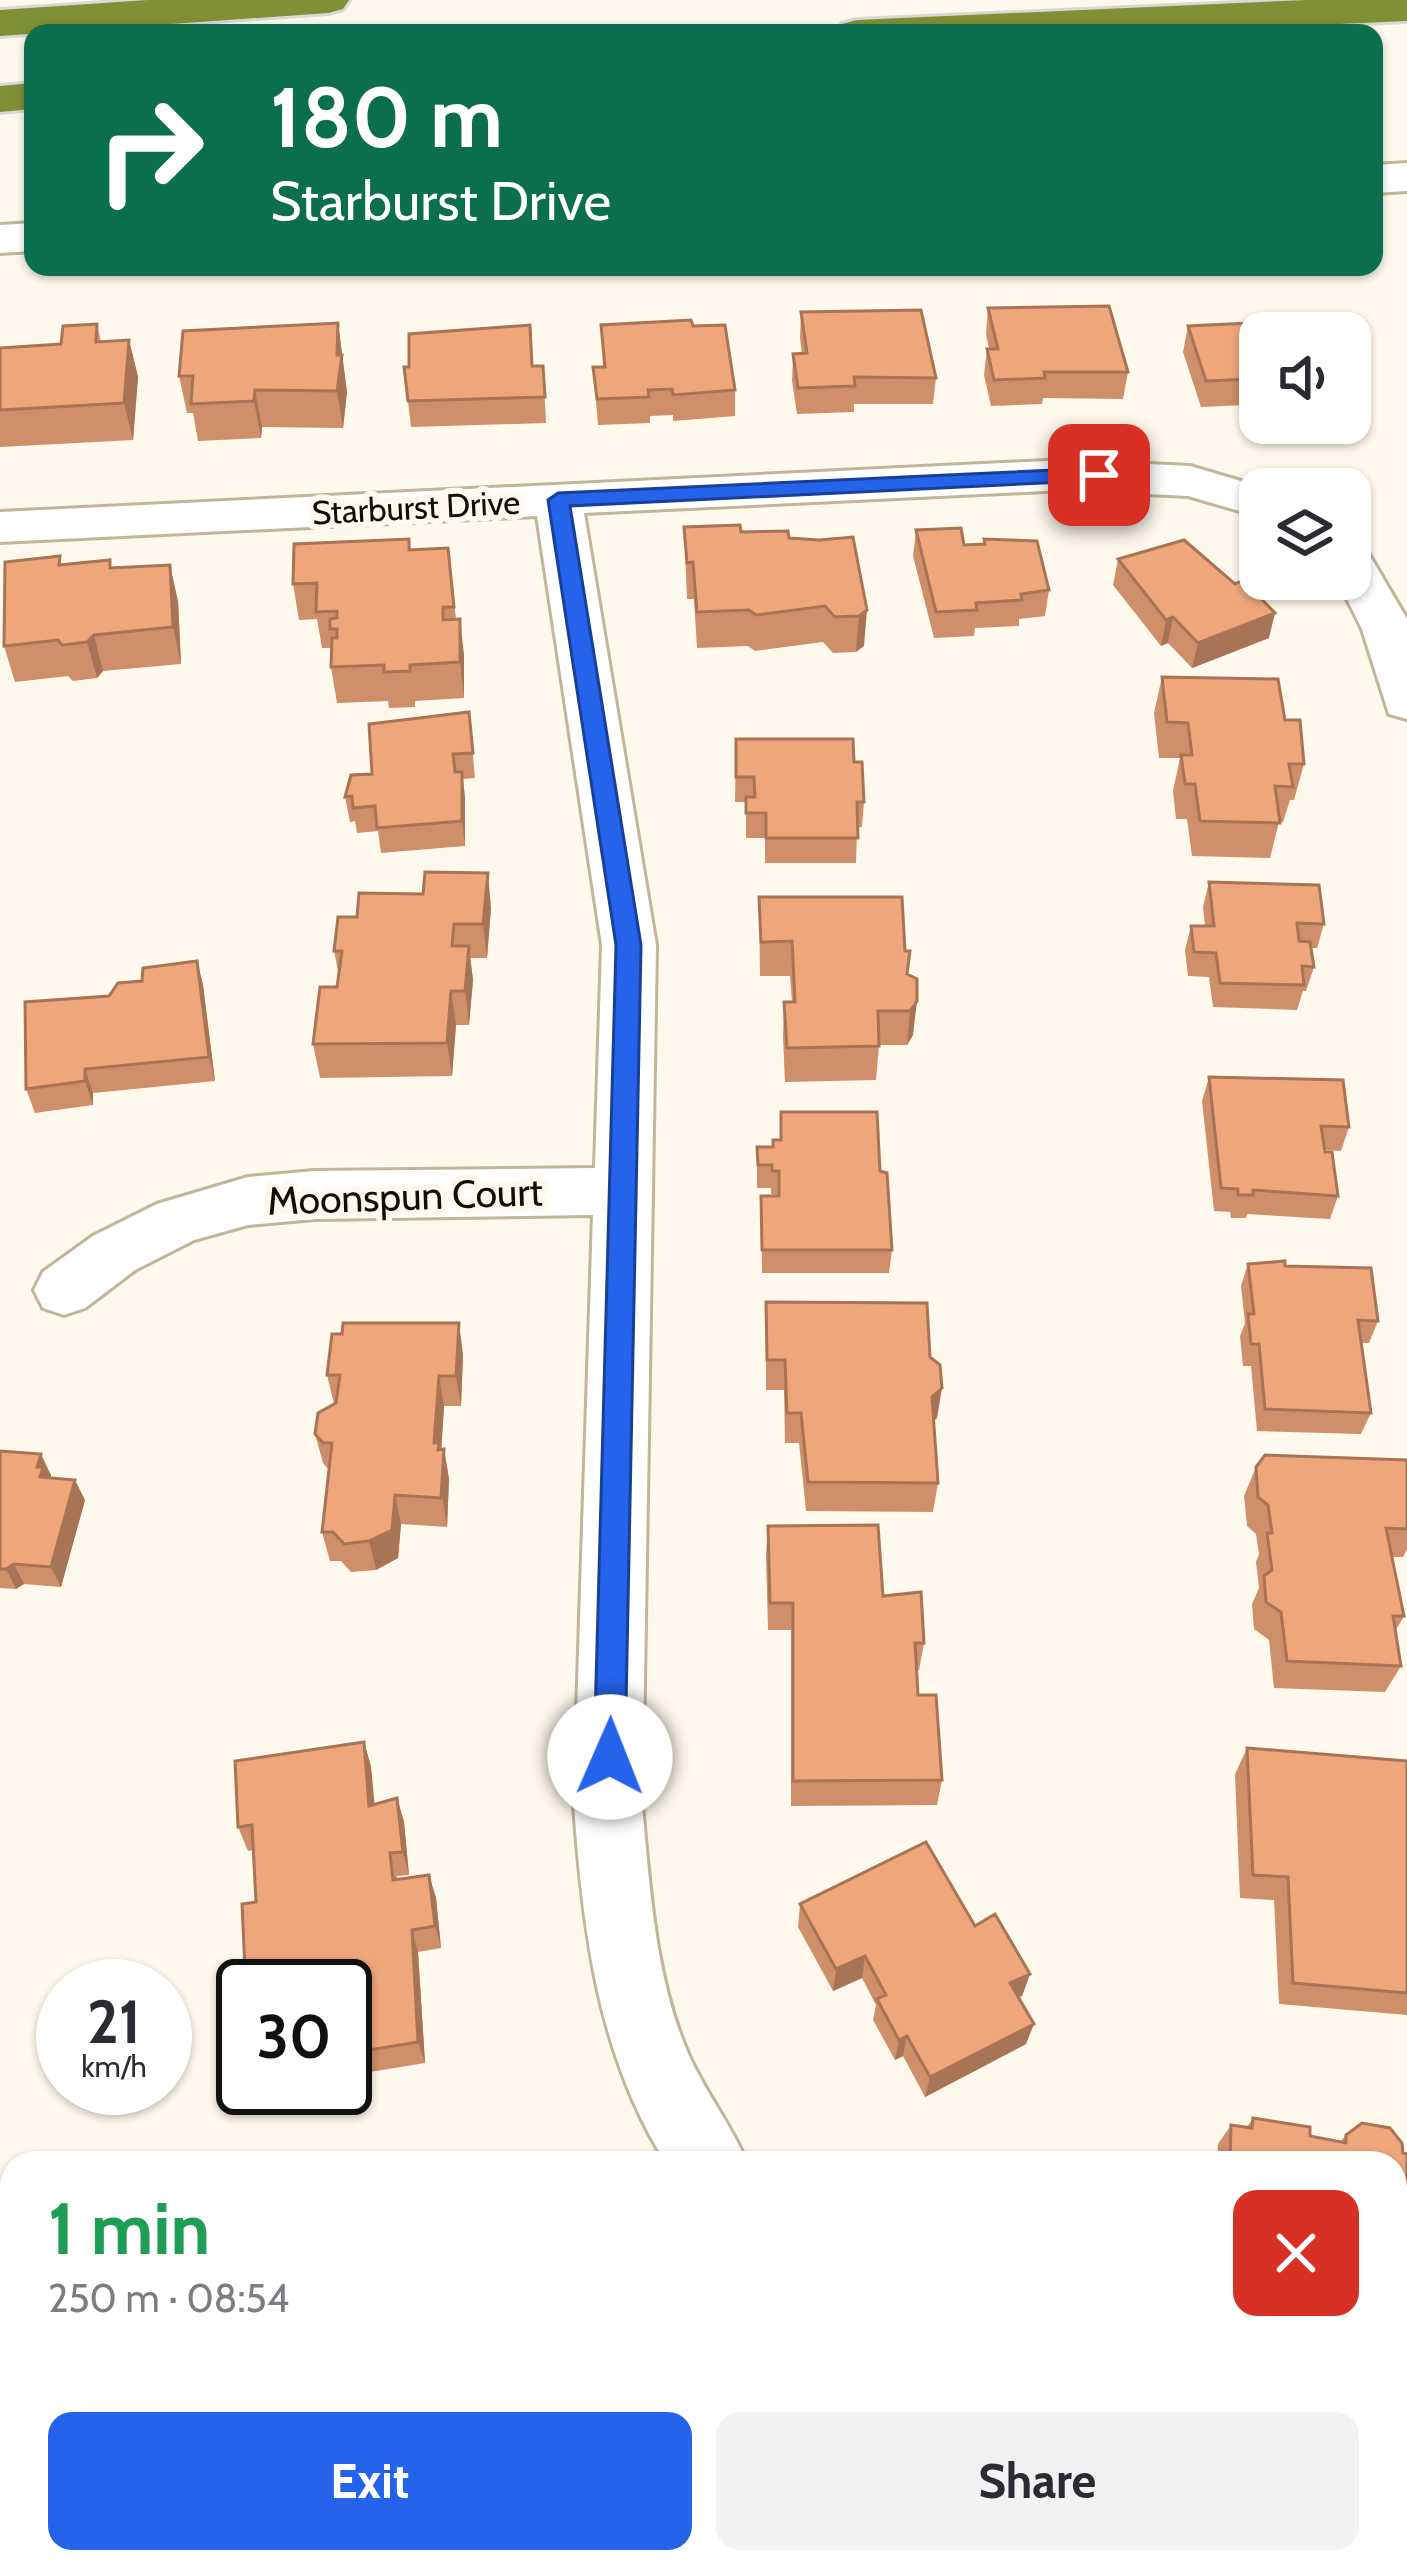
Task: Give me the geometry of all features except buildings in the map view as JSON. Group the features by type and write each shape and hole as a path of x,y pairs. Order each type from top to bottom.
{"highway":[{"path":"0,23 328,0"},
{"path":"1055,24 1407,8"}],"street":[{"name":"Starburst Drive","path":"0,527 1131,475 1190,481 1239,496"},
{"path":"558,500 629,945 608,1804 618,1934 647,2054 703,2151"},
{"path":"1371,592 1398,653 1407,702"},
{"name":"Moonspun Court","path":"64,1290 114,1252 178,1221 248,1201 314,1195 625,1191"}],"route":[{"path":"610,1757 629,945 558,500 1099,475"}]}
